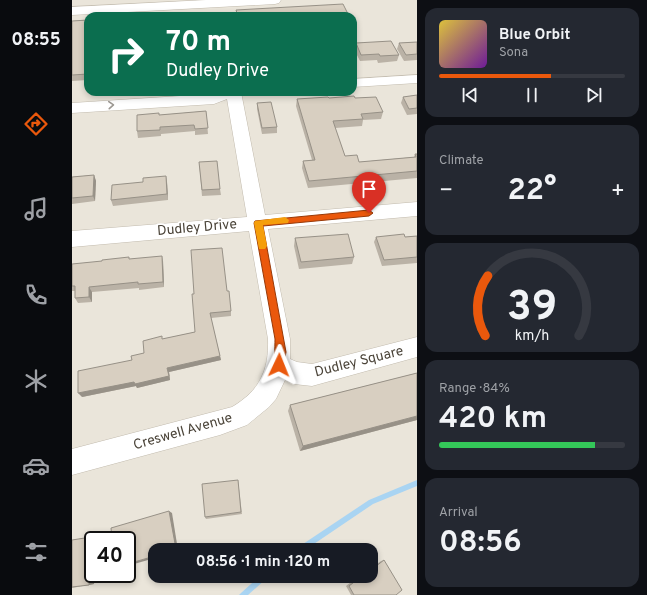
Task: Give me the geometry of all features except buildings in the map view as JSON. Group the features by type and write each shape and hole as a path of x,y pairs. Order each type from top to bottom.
{"street":[{"path":"72,11 216,6 275,0"},
{"path":"357,84 417,79"},
{"path":"72,97 87,96"},
{"path":"72,108 214,99 219,96"},
{"name":"Creswell Avenue","path":"72,462 220,423 242,415 261,400 274,382 281,352 234,96"},
{"name":"Dudley Drive","path":"72,239 417,209"},
{"name":"Dudley Square","path":"279,365 294,373 312,374 417,347"}],"shaded area":[{"path":"72,0 417,0 417,595 72,595"}],"waterway":[{"path":"310,543 371,502 417,483"},
{"path":"243,595 257,583"}],"slow traffic":[{"path":"262,246 258,223 285,220"}],"route":[{"path":"279,365 281,352 258,223 369,213"}]}
